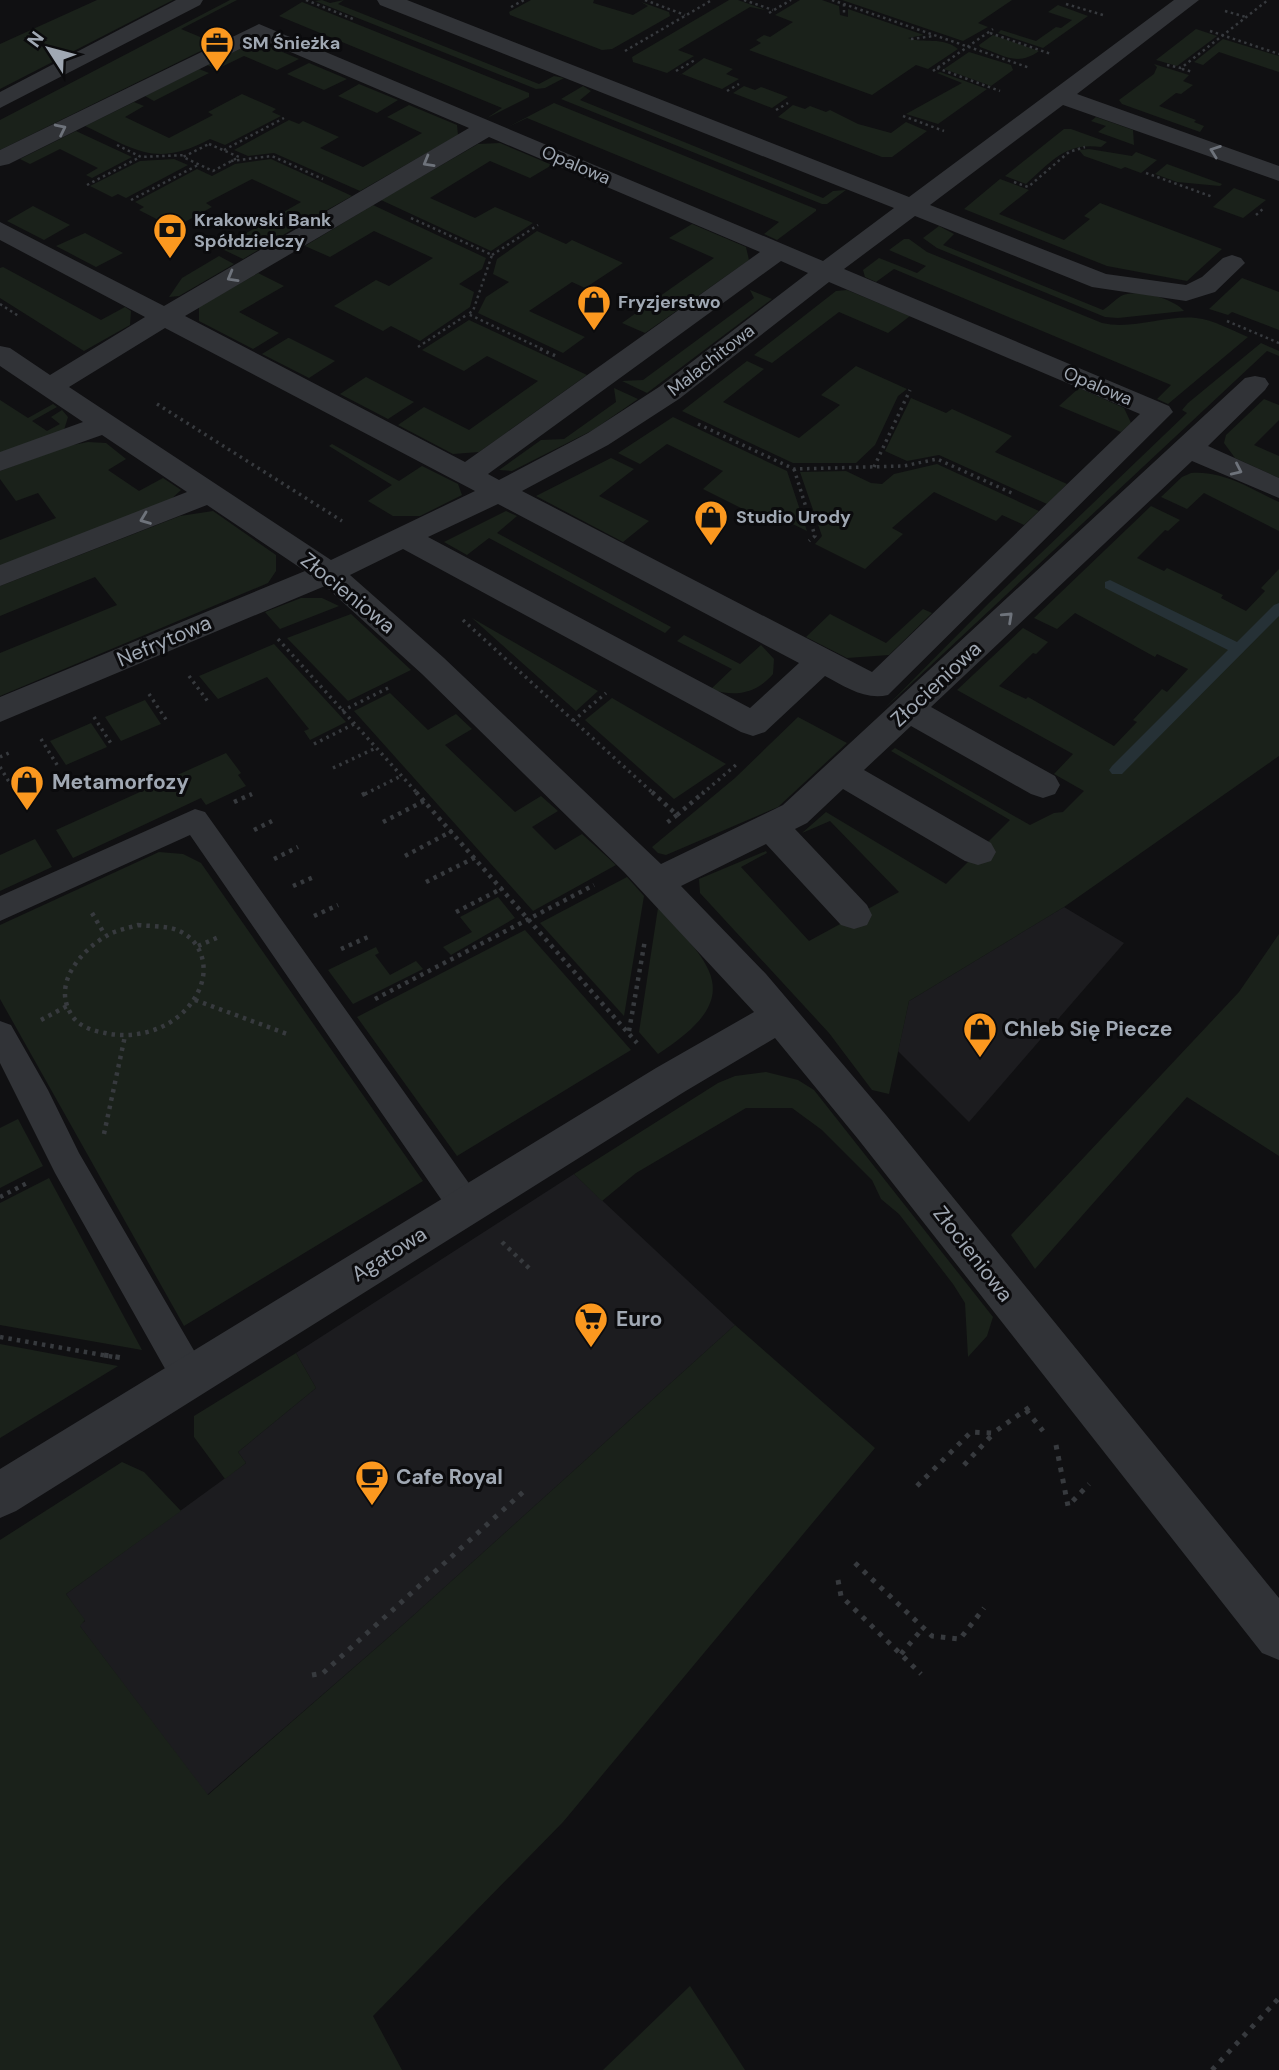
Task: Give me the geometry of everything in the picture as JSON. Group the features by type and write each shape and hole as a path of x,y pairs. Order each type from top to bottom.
{"street":[{"path":"0,101 192,0"},
{"path":"388,0 1088,276 1118,284 1196,292 1206,287 1232,263"},
{"name":"Malachitowa","path":"329,572 500,491 598,439 654,403 1188,0"},
{"name":"Opalowa","path":"0,159 259,31 1159,412 1055,513"},
{"path":"1060,96 1279,174"},
{"path":"50,387 487,128"},
{"path":"0,230 821,661 876,687 1055,513"},
{"path":"468,474 779,251"},
{"name":"Złocieniowa","path":"1,356 329,572 433,666 646,872 780,1016 1279,1636"},
{"name":"Złocieniowa","path":"646,872 770,826 795,814 1255,384"},
{"path":"0,462 105,424"},
{"path":"1189,448 1279,489"},
{"path":"0,576 208,494"},
{"path":"393,542 753,724 821,661"},
{"name":"Nefrytowa","path":"0,710 329,572"},
{"path":"909,710 1043,785"},
{"path":"841,772 978,852"},
{"path":"770,826 855,915"},
{"name":"Agatowa","path":"0,1495 780,1016"}],"lane":[{"path":"0,909 195,820 466,1207"},
{"path":"0,1034 68,1163 190,1378"}],"path":[{"path":"645,0 686,15"},
{"path":"615,57 712,0"},
{"path":"744,0 773,10"},
{"path":"769,13 791,0"},
{"path":"832,0 1032,68"},
{"path":"1181,68 1221,34 1268,0"},
{"path":"844,4 844,16"},
{"path":"1066,4 1104,16"},
{"path":"1221,9 1253,23"},
{"path":"993,29 935,69 1000,91"},
{"path":"989,32 1052,54"},
{"path":"1221,34 1279,54"},
{"path":"911,39 935,35"},
{"path":"676,71 695,60"},
{"path":"1176,68 1193,72"},
{"path":"903,116 945,132"},
{"path":"223,150 284,118"},
{"path":"72,124 141,157"},
{"path":"209,144 239,157 213,171 183,158 187,155 209,144"},
{"path":"1020,184 1028,187 1069,152 1088,147"},
{"path":"87,185 141,157 187,155"},
{"path":"231,161 272,156 492,255"},
{"path":"131,200 199,164"},
{"path":"1146,173 1213,197"},
{"path":"418,348 473,311 492,255 538,225"},
{"path":"468,314 563,359"},
{"path":"92,362 393,542"},
{"path":"874,467 910,390"},
{"path":"698,424 794,469 904,466 937,459 1055,513"},
{"path":"794,469 815,536 809,541"},
{"path":"277,638 476,857 645,1052"},
{"path":"189,676 209,703"},
{"path":"148,693 167,721"},
{"path":"93,716 112,745"},
{"path":"314,744 354,724"},
{"path":"41,739 59,768"},
{"path":"333,768 376,748"},
{"path":"677,815 739,763 727,756"},
{"path":"0,767 11,785"},
{"path":"362,795 401,776"},
{"path":"383,822 425,801"},
{"path":"405,856 452,831"},
{"path":"426,882 476,857"},
{"path":"195,1000 302,1039 335,1019 530,919 646,872 628,1032"},
{"path":"456,912 503,888"},
{"path":"152,925 180,932 200,950 205,963 205,978 195,1000 176,1019 156,1030 132,1036 115,1036 94,1031 79,1022 66,1003 64,988 71,966 94,941 120,929 152,925"},
{"path":"0,1337 131,1359"},
{"path":"964,1465 993,1433 1036,1402"},
{"path":"1026,1410 1056,1446 1068,1506 1092,1480"},
{"path":"917,1486 971,1432 993,1433"},
{"path":"312,1675 323,1673 523,1492"},
{"path":"855,1563 932,1636 960,1639 984,1608"},
{"path":"838,1580 841,1596 921,1674"},
{"path":"901,1654 923,1628"},
{"path":"1212,2070 1279,1998"}],"shaded area":[{"path":"97,0 173,0 0,89 0,44"},
{"path":"230,0 237,0 181,29 205,39 224,30 227,31 225,39 0,150 0,120"},
{"path":"344,0 338,4 539,84 554,76 564,78 545,88 536,89 315,1 330,3"},
{"path":"531,0 594,0 593,3 633,15 648,6 641,2 669,12 670,16 612,49 602,50 510,15 509,12"},
{"path":"729,0 738,0 766,10 750,7 678,50 694,56 667,73 633,62 632,57"},
{"path":"800,0 822,0 839,6 840,15 848,17 848,9 924,35 908,38 940,41 958,49 928,69 916,65 872,95 749,50 761,43 756,40 764,35 770,37 793,22 775,15"},
{"path":"842,0 1012,0 978,23 988,27 963,41"},
{"path":"302,2 529,93 529,97 487,118 502,108 279,16"},
{"path":"1058,5 1088,16 1043,48 998,33 1001,30 1036,41 1072,20 1048,12"},
{"path":"1196,29 1217,36 1177,66 1156,60"},
{"path":"993,35 1039,51 1017,59 980,47 979,45"},
{"path":"1223,39 1279,56 1279,72 1219,52 1203,65 1194,62"},
{"path":"266,45 299,59 277,70 244,56 217,69 207,65 244,47"},
{"path":"969,52 1011,65 1013,70 991,86 944,69"},
{"path":"704,58 733,69 726,74 739,79 722,89 682,74 676,78"},
{"path":"309,63 347,79 324,90 287,74"},
{"path":"1154,64 1189,75 1183,81 1193,85 1181,94 1176,93 1159,106 1196,120 1194,122 1204,126 1200,132 1122,104 1119,100 1154,74 1157,67"},
{"path":"199,69 209,73 154,101 145,96"},
{"path":"937,73 987,89 938,124 906,114 962,83"},
{"path":"359,84 398,100 377,113 338,96"},
{"path":"583,86 591,91 580,100 823,198 833,191 846,190 827,204 822,204 561,99"},
{"path":"744,86 755,90 761,87 788,97 772,108 733,93"},
{"path":"242,94 276,109 272,112 281,116 225,145 210,139 175,153 160,154 133,148 85,126 134,102 144,106 125,117 169,138 213,115 208,112"},
{"path":"554,103 816,211 777,240 764,234 779,222 527,118 508,127"},
{"path":"409,105 457,125 458,135 360,191 274,153 248,156 234,150 289,120 299,124 303,121 339,137 320,148 363,167 422,133 387,117"},
{"path":"793,105 805,109 810,106 826,112 830,110 858,124 891,133 906,122 927,131 892,157 882,157 778,117"},
{"path":"1096,117 1133,130 1134,145 1098,132 1106,126 1091,121"},
{"path":"1064,129 1107,142 1101,147 1088,146 1059,155 1026,184 1005,176"},
{"path":"76,131 132,157 92,178 86,175 98,168 60,149 30,164 20,159"},
{"path":"500,143 552,165 530,178 490,161 430,198 475,218 495,207 533,223 491,251 381,200 478,144"},
{"path":"1089,149 1132,156 1136,152 1157,160 1141,173 1084,156 1079,150"},
{"path":"174,159 188,165 126,198 118,194 112,197 90,186 140,161"},
{"path":"271,159 352,196 302,224 280,214 301,202 252,179 206,203 212,207 174,228 139,210 144,207 135,202 197,169 212,176 235,164"},
{"path":"1167,164 1222,184 1177,182 1155,174"},
{"path":"1000,179 1029,190 999,214 1064,240 1090,219 1084,216 1100,203 1222,249 1187,281 1107,266 964,209"},
{"path":"1234,188 1266,200 1243,218 1213,207"},
{"path":"373,205 486,258 482,269 459,284 474,292 470,307 420,341 391,326 383,331 334,306 376,280 389,286 433,258 374,231 330,257 305,246"},
{"path":"33,206 70,225 44,240 7,221"},
{"path":"271,219 293,229 243,259 220,248"},
{"path":"692,224 746,247 749,260 645,333 622,323 714,258 669,238"},
{"path":"939,226 954,234 943,245 1103,310 1121,296 1135,293 1163,298 1184,311 1105,317 937,248 923,238"},
{"path":"537,231 566,244 572,240 623,263 585,288 572,282 529,311 585,337 563,353 478,313 486,297 509,282 493,274 497,259"},
{"path":"85,233 123,253 96,267 56,246"},
{"path":"904,239 909,239 927,252 1102,323 1125,325 1173,318 1196,318 1216,323 1248,337 1168,404 1157,399 1171,385 894,269 876,282 865,277 863,270 879,258 917,273 926,266 889,250"},
{"path":"219,256 234,264 179,296 169,297 182,278"},
{"path":"3,267 101,320 125,307 131,311 130,325 84,351 0,298 0,268"},
{"path":"258,273 284,286 239,312 279,333 253,349 199,321 199,307"},
{"path":"1242,278 1279,292 1279,330 1232,312 1228,315 1209,309"},
{"path":"750,290 772,299 647,393 622,381 643,380 754,298"},
{"path":"847,290 910,316 888,333 839,312 772,363 754,355 836,291"},
{"path":"469,320 587,375 479,452 453,454 398,425 424,407 469,430 538,381 487,356 464,371 422,350"},
{"path":"288,338 335,361 309,378 262,354"},
{"path":"1261,343 1279,351 1279,356 1267,351 884,709 989,603 1187,413 1182,410 1188,403"},
{"path":"747,361 764,369 723,402 799,438 840,405 821,395 856,366 907,389 898,396 875,445 856,463 793,463 682,411"},
{"path":"366,377 414,402 388,419 340,394"},
{"path":"614,388 638,399 593,430 512,471 499,470 541,440 564,439 616,402"},
{"path":"1079,388 1124,408 1131,423 1121,432 1059,406"},
{"path":"911,398 946,413 952,409 1012,436 995,452 1067,484 1047,504 939,455 907,461 885,451"},
{"path":"1264,399 1279,405 1279,420 1254,445 1279,456 1279,478 1235,458 1224,443 1226,435"},
{"path":"0,400 28,418 53,404 57,407 32,421 47,431 60,424 51,417 62,410 68,417 64,430 0,455"},
{"path":"673,417 787,471 807,531 770,513 763,519 703,489 723,471 667,444 640,464 618,453"},
{"path":"88,442 106,443 126,459 108,470 139,491 163,478 181,490 169,501 0,568 0,540 56,518 38,493 16,501 0,479 0,471 68,446"},
{"path":"332,444 399,481 422,466 458,484 462,495 420,516 393,516 368,501 392,485 329,446"},
{"path":"611,458 634,469 599,496 649,521 623,542 536,496"},
{"path":"937,464 1039,511 1024,525 1002,515 996,521 934,492 892,528 903,534 865,569 815,544 822,536 800,472 846,471 871,483 882,484 894,474"},
{"path":"1191,473 1226,477 1279,502 1279,531 1204,493 1187,509 1161,497 1182,477"},
{"path":"1151,506 1180,520 1168,531 1165,530 1137,558 1164,571 1167,568 1223,595 1221,598 1246,611 1265,591 1261,588 1279,569 1279,756 1064,907 909,1001 889,1094 872,1090 829,1033 700,893 699,879 766,851 767,853 741,867 809,941 899,892 830,821 802,833 826,812 946,884 1010,820 891,751 895,748 1030,825 1054,813 1063,812 1084,791 1054,774 1073,754 957,690 1023,628 1048,642 999,686 1026,699 1028,697 1114,746 1137,722 1133,720 1162,689 1167,692 1188,669 1157,654 1155,657 1075,613 1057,629 1034,618"},
{"path":"213,511 276,555 276,571 268,583 0,696 0,653 117,605 95,577 0,616 0,586 180,516"},
{"path":"506,511 517,516 497,533 671,627 665,633 489,538 467,555 444,542"},
{"path":"301,598 322,598 339,606 280,629 265,612"},
{"path":"923,609 932,613 889,655 847,658 806,637 830,614 886,643"},
{"path":"351,614 411,670 348,701 287,638"},
{"path":"472,618 598,691 576,711"},
{"path":"684,635 740,664 761,645 774,659 773,674 760,686 745,692 729,693 711,689 732,669 677,641"},
{"path":"274,644 346,722 310,740 304,731 309,729 267,677 218,699 199,676"},
{"path":"390,693 428,730 456,714 472,729 445,745 515,812 541,796 558,811 532,827 555,850 582,834 616,865 533,911 354,711"},
{"path":"612,698 726,764 674,799 585,720"},
{"path":"145,700 161,724 121,741 105,717"},
{"path":"798,717 847,743 778,807 666,855 658,853 652,847 735,778"},
{"path":"91,723 107,747 66,765 50,741"},
{"path":"226,753 241,773 238,775 246,786 206,805 201,798 73,858 56,830"},
{"path":"35,839 52,867 0,891 0,855"},
{"path":"159,852 183,854 201,863 423,1181 184,1326 0,999 0,925"},
{"path":"627,877 644,896 624,1016 540,923"},
{"path":"498,897 515,918 451,955 443,947 472,932 460,917"},
{"path":"1064,907 1124,943 969,1122 898,1051 909,1001"},
{"path":"658,908 695,949 707,966 712,983 711,999 703,1016 685,1034 658,1054 639,1032"},
{"path":"525,930 631,1050 457,1156 357,1017"},
{"path":"1279,934 1279,1156 1187,1097 1035,1269 1011,1235 1239,992"},
{"path":"376,947 379,953 375,955 390,975 416,961 423,969 353,1004 328,970"},
{"path":"766,1072 798,1080 814,1090 993,1317 987,1336 968,1357 965,1303 953,1284 899,1214 881,1199 872,1180 822,1130 792,1108 746,1108 636,1173 602,1201 574,1174 718,1083 735,1076"},
{"path":"18,1119 43,1166 0,1188 0,1128"},
{"path":"574,1174 735,1325 405,1623 207,1795 79,1625 85,1621 66,1594 246,1463 238,1452 316,1388 296,1353"},
{"path":"49,1178 142,1350 0,1325 0,1203"},
{"path":"735,1325 875,1448 563,1822 373,2016 402,2070 0,2070 0,1540 122,1462 144,1472 181,1511 66,1594 85,1620 80,1626 208,1795 405,1623"},
{"path":"0,1344 118,1366 0,1438"},
{"path":"296,1353 316,1388 238,1452 246,1463 225,1479 194,1437 194,1416"},
{"path":"690,1986 745,2070 603,2070"}],"waterway":[{"path":"1110,585 1238,649"},
{"path":"1238,649 1279,608"},
{"path":"1117,770 1238,649"}],"place":[{"name":"SM Śnieżka","path":"217,73"},
{"name":"Krakowski Bank Spółdzielczy","path":"170,260"},
{"name":"Fryzjerstwo","path":"594,332"},
{"name":"Studio Urody","path":"711,547"},
{"name":"Metamorfozy","path":"27,812"},
{"name":"Chleb Się Piecze","path":"980,1059"},
{"name":"Euro","path":"591,1349"},
{"name":"Cafe Royal","path":"372,1507"}]}
